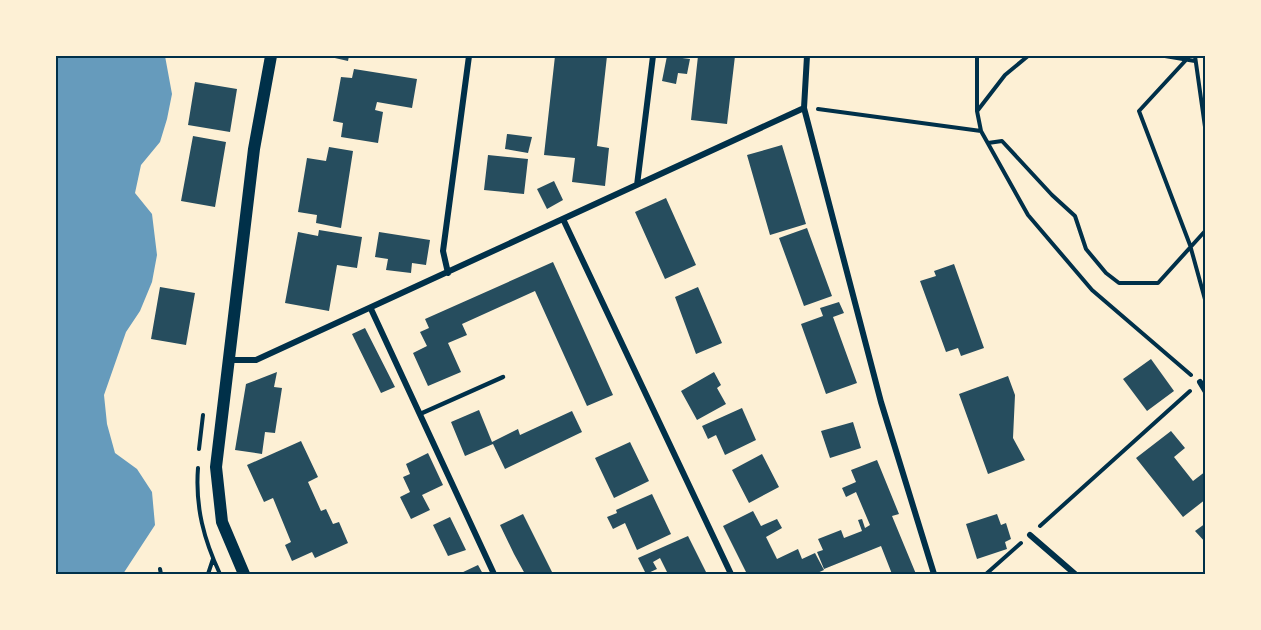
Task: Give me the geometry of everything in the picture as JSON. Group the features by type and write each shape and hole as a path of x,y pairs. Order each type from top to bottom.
{"main road":[{"path":"244,574 222,522 217,493 219,437 254,149 271,56"}],"street":[{"path":"448,273 443,251 469,56"},
{"path":"637,185 653,56"},
{"path":"807,56 804,108 881,402 934,574"},
{"path":"230,360 256,360 804,108"},
{"path":"563,219 730,574"},
{"path":"371,309 494,574"},
{"path":"1200,382 1206,392"},
{"path":"1030,535 1075,574"}],"lane":[{"path":"420,414 503,377"}],"path":[{"path":"976,56 977,111 981,131 1028,215 1092,290 1200,382 986,574"},
{"path":"977,111 1005,75 1028,56"},
{"path":"1165,56 1195,61"},
{"path":"1195,56 1206,134"},
{"path":"1186,60 1139,111 1190,245 1206,303"},
{"path":"828,111 981,131"},
{"path":"988,143 1002,141 1074,216 1086,249 1106,273 1119,283 1158,283 1206,230"},
{"path":"208,574 213,558"},
{"path":"160,569 161,574"}],"water":[{"path":"56,56 165,56 172,94 160,142 141,165 135,193 152,214 157,255 152,282 140,311 126,332 104,395 107,424 115,453 137,469 152,492 155,525 123,574 56,574"}],"building":[{"path":"326,56 349,56 348,61"},
{"path":"555,56 607,56 597,146 609,148 605,186 572,182 575,158 544,155"},
{"path":"667,56 690,59 687,74 678,73 676,84 662,81"},
{"path":"698,56 735,56 727,124 691,120"},
{"path":"354,69 417,79 412,108 377,102 375,110 383,112 378,143 341,137 343,123 333,121 341,77 352,78"},
{"path":"195,82 237,89 230,132 188,125"},
{"path":"507,134 532,137 528,153 505,149"},
{"path":"193,136 226,142 215,207 181,201"},
{"path":"782,145 806,224 770,235 747,155"},
{"path":"329,147 353,151 341,228 316,223 317,215 298,212 307,158 326,161"},
{"path":"488,155 528,159 524,194 484,190"},
{"path":"554,181 563,200 547,209 537,189"},
{"path":"666,198 696,265 665,279 635,212"},
{"path":"807,228 832,296 804,306 779,238"},
{"path":"319,230 362,237 357,268 337,265 329,311 285,303 298,232 318,236"},
{"path":"379,232 430,240 426,265 412,263 411,273 386,270 388,259 375,257"},
{"path":"553,262 613,395 587,406 535,291 462,324 467,335 448,343 461,372 428,386 413,353 427,346 420,332 429,328 425,319"},
{"path":"954,264 984,348 961,356 958,348 946,352 920,281 936,276 934,271"},
{"path":"160,287 195,293 186,345 151,339"},
{"path":"698,287 722,343 696,354 675,297"},
{"path":"839,302 844,313 833,317 857,383 826,394 801,324 823,316 820,308"},
{"path":"365,328 395,387 381,393 352,334"},
{"path":"1151,359 1174,391 1147,411 1123,379"},
{"path":"277,372 274,387 282,388 275,433 265,432 262,454 235,450 246,384"},
{"path":"714,372 721,385 717,388 726,404 697,420 681,391"},
{"path":"1008,376 1015,395 1013,438 1025,460 988,474 959,394"},
{"path":"742,408 756,440 725,455 716,435 708,439 702,426"},
{"path":"479,410 492,442 518,429 520,435 572,411 582,432 505,469 493,444 465,456 451,422"},
{"path":"853,422 861,448 830,458 821,431"},
{"path":"1171,431 1185,448 1174,457 1193,481 1206,471 1206,499 1183,517 1136,458"},
{"path":"301,441 318,477 308,482 321,511 326,509 333,524 339,522 348,543 315,558 312,552 292,561 285,545 291,542 273,498 264,502 247,465"},
{"path":"630,442 649,481 614,498 595,458"},
{"path":"428,453 443,485 422,495 430,510 411,519 400,497 410,492 403,477 410,474 406,464"},
{"path":"762,454 779,487 749,503 732,470"},
{"path":"877,460 899,514 892,516 916,574 892,574 881,546 824,569 817,552 823,550 818,539 841,530 844,538 862,531 858,520 862,519 865,528 870,525 856,492 846,497 842,488 856,482 851,470"},
{"path":"652,494 671,534 637,550 625,523 613,529 607,517 617,513 616,510"},
{"path":"753,511 761,526 777,519 782,528 766,537 777,559 798,549 802,559 815,553 824,570 815,574 747,574 723,526"},
{"path":"523,514 553,574 525,574 514,554 500,525"},
{"path":"997,514 1001,525 1006,523 1011,539 1005,542 1007,549 977,559 966,524"},
{"path":"450,517 466,550 448,556 433,525"},
{"path":"1206,523 1206,543 1195,531"},
{"path":"688,536 707,574 668,574 660,558 653,562 657,569 646,574 638,558"},
{"path":"478,565 483,574 459,574"}]}
